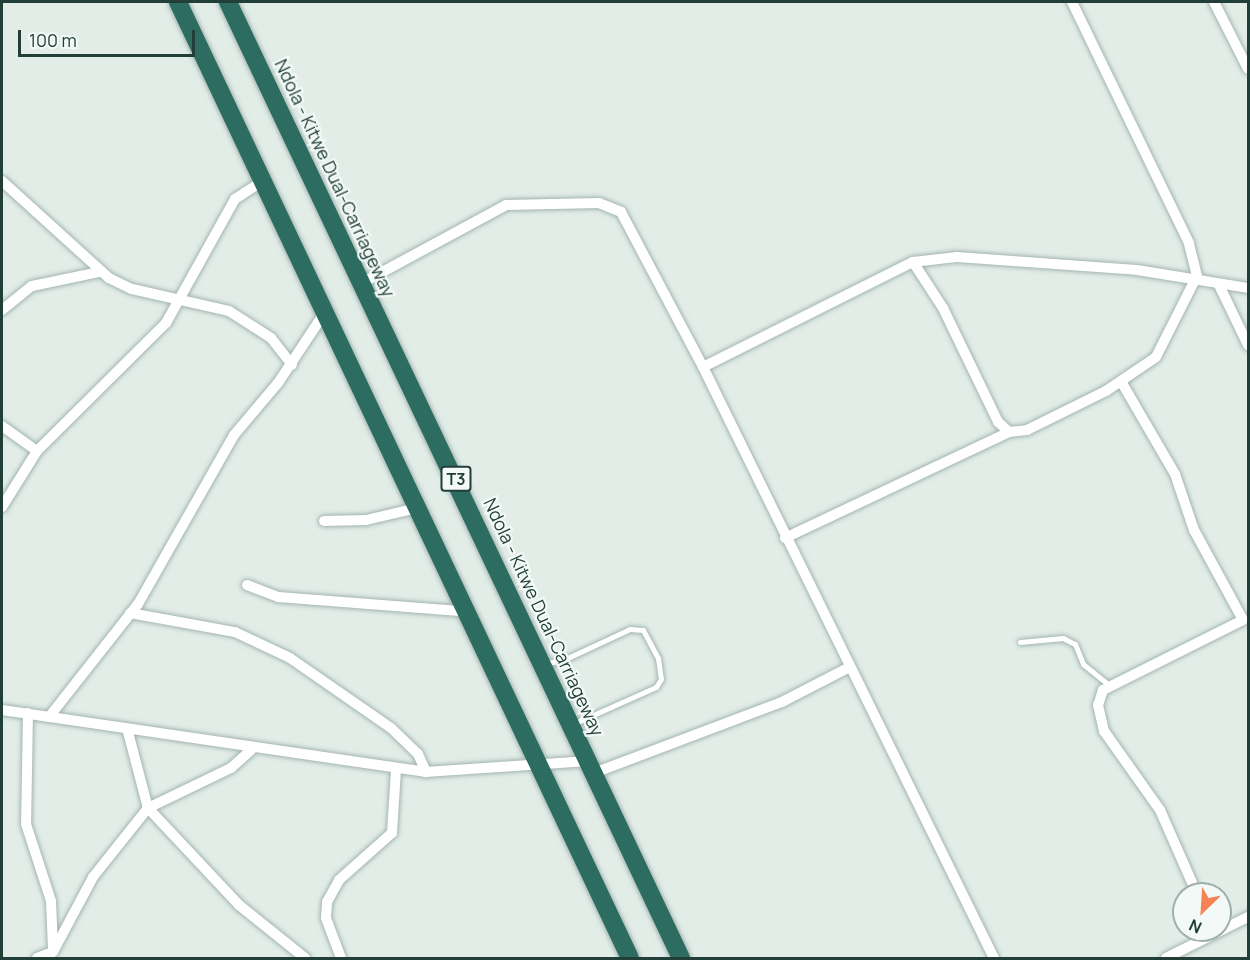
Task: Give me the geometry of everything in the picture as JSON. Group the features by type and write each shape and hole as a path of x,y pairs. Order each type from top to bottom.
{"highway":[{"name":"T3","path":"178,2 323,315 417,508 462,612 630,958"},
{"name":"Ndola - Kitwe Dual-Carriageway","path":"228,2 681,958"}],"street":[{"path":"785,538 1009,432 1028,430 1122,382 1156,357 1197,276 1189,243 1072,2"},
{"path":"1214,2 1248,69"},
{"path":"2,181 99,272 132,289 229,311 252,324 292,365"},
{"path":"2,507 37,451 166,323 235,199 261,182"},
{"path":"362,283 506,205 599,203 621,212 703,367 848,668 994,958"},
{"path":"703,367 913,262 957,257 1197,276 1219,285 1248,288"},
{"path":"913,262 943,308 998,422 1009,432"},
{"path":"2,309 32,286 99,272"},
{"path":"1219,285 1248,345"},
{"path":"49,717 153,581 234,435 292,365 323,315"},
{"path":"1122,382 1175,474 1194,530 1246,619 1248,632"},
{"path":"2,426 37,451"},
{"path":"324,521 366,520 417,508"},
{"path":"247,585 278,597 462,612"},
{"path":"130,613 235,632 290,658 399,735 426,772"},
{"path":"1192,882 1160,810 1098,719 1103,690 1246,619"},
{"path":"2,710 251,750 426,772 591,767 783,702 848,668"},
{"path":"28,714 26,824 51,901 53,955"},
{"path":"128,732 148,807 239,905 305,958"},
{"path":"53,955 88,885 148,807 231,768 251,750"},
{"path":"341,958 326,918 327,902 339,880 392,833 396,769"},
{"path":"1232,924 1248,917"},
{"path":"1166,958 1195,942"},
{"path":"37,958 53,955"}],"lane":[{"path":"542,663 561,661 630,629 643,630 657,658 662,679 656,687 571,725"},
{"path":"1020,642 1063,638 1075,644 1083,664 1110,686"}]}
